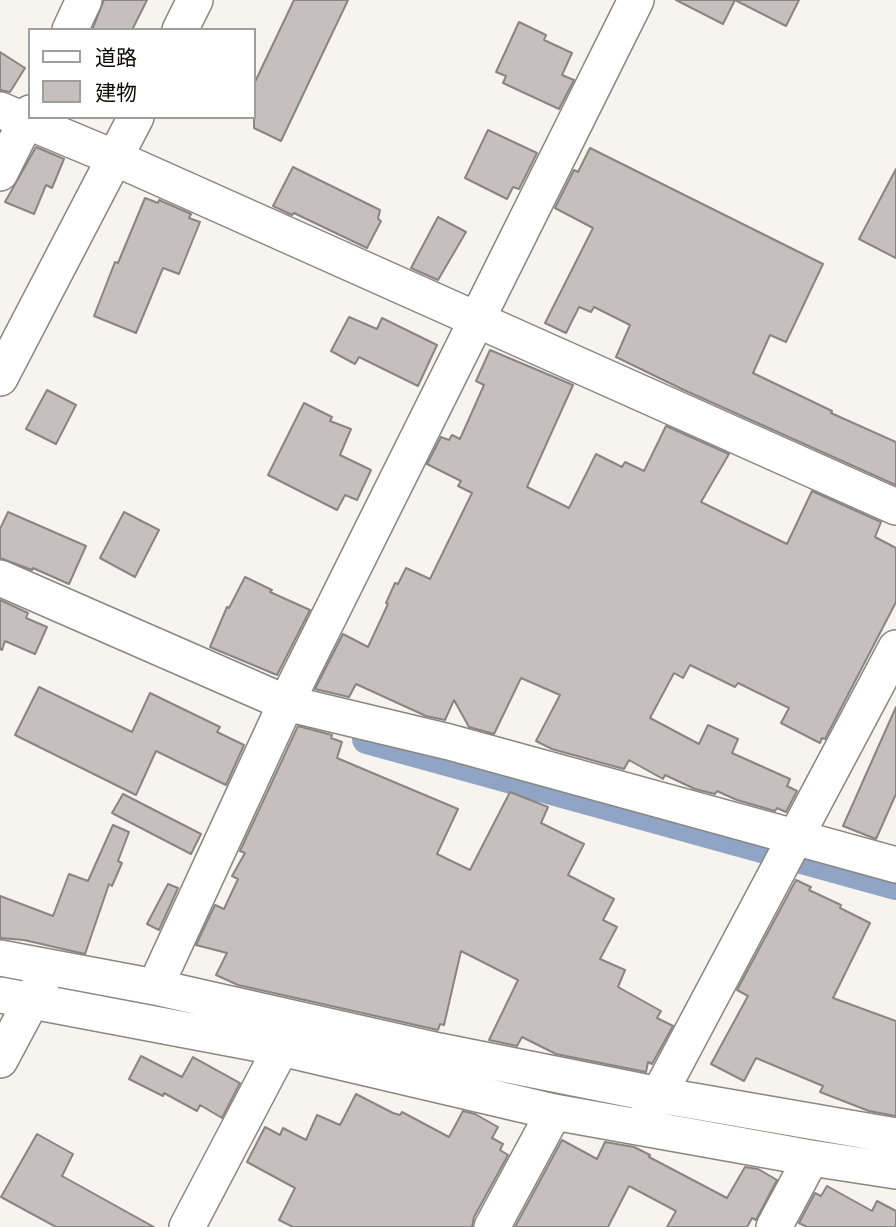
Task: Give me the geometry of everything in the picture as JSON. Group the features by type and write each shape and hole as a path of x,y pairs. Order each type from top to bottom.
{"street":[{"path":"71,28 84,0"},
{"path":"181,28 195,0"},
{"path":"155,988 286,703 636,0"},
{"path":"0,173 18,115 896,506"},
{"path":"0,378 135,119"},
{"path":"0,578 286,703 449,742 896,865"},
{"path":"651,1110 896,648"},
{"path":"0,958 33,986 554,1112 651,1110 896,1136"},
{"path":"33,986 155,988 439,1051 811,1158 896,1171"},
{"path":"0,1060 33,986"},
{"path":"187,1227 281,1048"},
{"path":"492,1227 554,1112"},
{"path":"774,1227 811,1158"}],"building":[{"path":"104,0 147,0 133,28 93,28"},
{"path":"294,0 348,0 281,141 254,128 256,80"},
{"path":"676,0 735,0 723,24"},
{"path":"735,0 799,0 786,26"},
{"path":"519,22 546,35 544,40 572,53 562,75 574,80 559,109 503,83 506,76 496,72"},
{"path":"0,52 25,68 10,92 0,90"},
{"path":"488,130 537,153 519,189 513,187 507,199 465,178"},
{"path":"36,147 64,159 52,188 46,185 34,214 5,202"},
{"path":"590,148 823,264 786,342 770,335 753,373 832,411 831,413 896,442 896,485 616,357 630,325 594,307 591,312 579,307 566,333 545,323 593,228 555,208 574,170 578,172"},
{"path":"293,167 380,210 378,219 381,221 367,248 294,213 292,215 273,206"},
{"path":"896,169 896,258 859,239"},
{"path":"145,198 158,203 159,200 191,214 189,218 200,222 179,274 163,268 136,333 94,316 115,262 118,263"},
{"path":"438,217 466,232 438,280 411,268"},
{"path":"349,317 377,329 382,318 437,345 418,386 359,357 355,364 331,351"},
{"path":"490,350 573,385 527,487 569,508 596,454 622,467 625,462 644,471 666,426 729,454 701,502 787,544 812,491 881,522 875,537 896,548 896,602 825,739 822,738 820,743 781,723 789,708 738,683 735,687 690,665 683,678 674,673 650,718 699,744 708,725 738,739 732,753 790,779 787,786 797,791 786,812 737,800 717,791 715,794 695,789 665,775 663,779 629,760 624,769 552,749 536,741 560,695 521,678 494,734 469,727 454,700 445,720 426,716 356,684 349,697 315,689 343,634 368,647 395,583 398,584 406,568 430,579 472,493 458,486 461,481 427,464 441,437 449,440 452,435 460,439 484,385 476,381"},
{"path":"47,390 76,405 56,444 26,429"},
{"path":"304,403 332,417 330,421 351,429 340,455 371,470 357,500 345,495 337,510 268,475"},
{"path":"8,512 86,546 69,584 33,568 32,570 0,558 0,529"},
{"path":"124,512 159,530 135,577 100,558"},
{"path":"245,577 310,610 277,675 210,647 227,607 229,608"},
{"path":"0,600 28,613 26,618 47,627 35,654 5,641 2,650 0,649"},
{"path":"39,687 132,732 150,693 220,727 217,732 244,745 226,785 156,751 136,795 15,735"},
{"path":"896,707 896,794 876,839 843,826"},
{"path":"298,726 332,735 331,738 342,742 337,758 458,809 437,854 470,870 510,792 548,807 541,823 584,844 568,875 614,899 603,920 617,927 600,959 625,970 618,987 661,1011 657,1018 673,1026 652,1064 648,1062 646,1072 556,1054 522,1037 517,1046 489,1040 518,980 461,951 444,1025 440,1024 438,1030 238,985 216,975 227,953 196,945 215,905 224,909 238,879 232,876 245,853 240,851"},
{"path":"123,794 201,834 191,854 112,813"},
{"path":"113,825 129,832 118,861 122,863 112,886 109,884 85,954 24,940 0,938 0,896 53,916 69,874 88,881"},
{"path":"796,880 811,887 809,890 870,923 833,998 896,1021 896,1116 869,1111 820,1092 823,1086 756,1058 744,1081 711,1064 748,996 737,990"},
{"path":"168,884 178,888 159,930 147,924"},
{"path":"141,1056 182,1077 193,1057 240,1083 222,1118 200,1105 197,1111 164,1093 163,1096 129,1079"},
{"path":"356,1094 393,1113 400,1115 402,1112 449,1137 463,1111 475,1114 498,1127 492,1138 503,1144 500,1150 508,1155 474,1217 472,1227 293,1227 279,1220 295,1188 247,1162 265,1127 280,1135 283,1128 306,1140 317,1115 340,1125"},
{"path":"37,1134 73,1154 62,1176 154,1227 56,1227 1,1197"},
{"path":"562,1140 597,1159 605,1142 634,1147 727,1198 745,1167 758,1169 777,1180 756,1220 752,1218 747,1227 667,1227 676,1211 629,1186 608,1227 515,1227"},
{"path":"827,1186 872,1211 877,1201 896,1211 896,1227 807,1227 799,1223 815,1193 821,1196"}],"waterway":[{"path":"367,739 896,885"},
{"path":"100,994 195,1013"}]}
